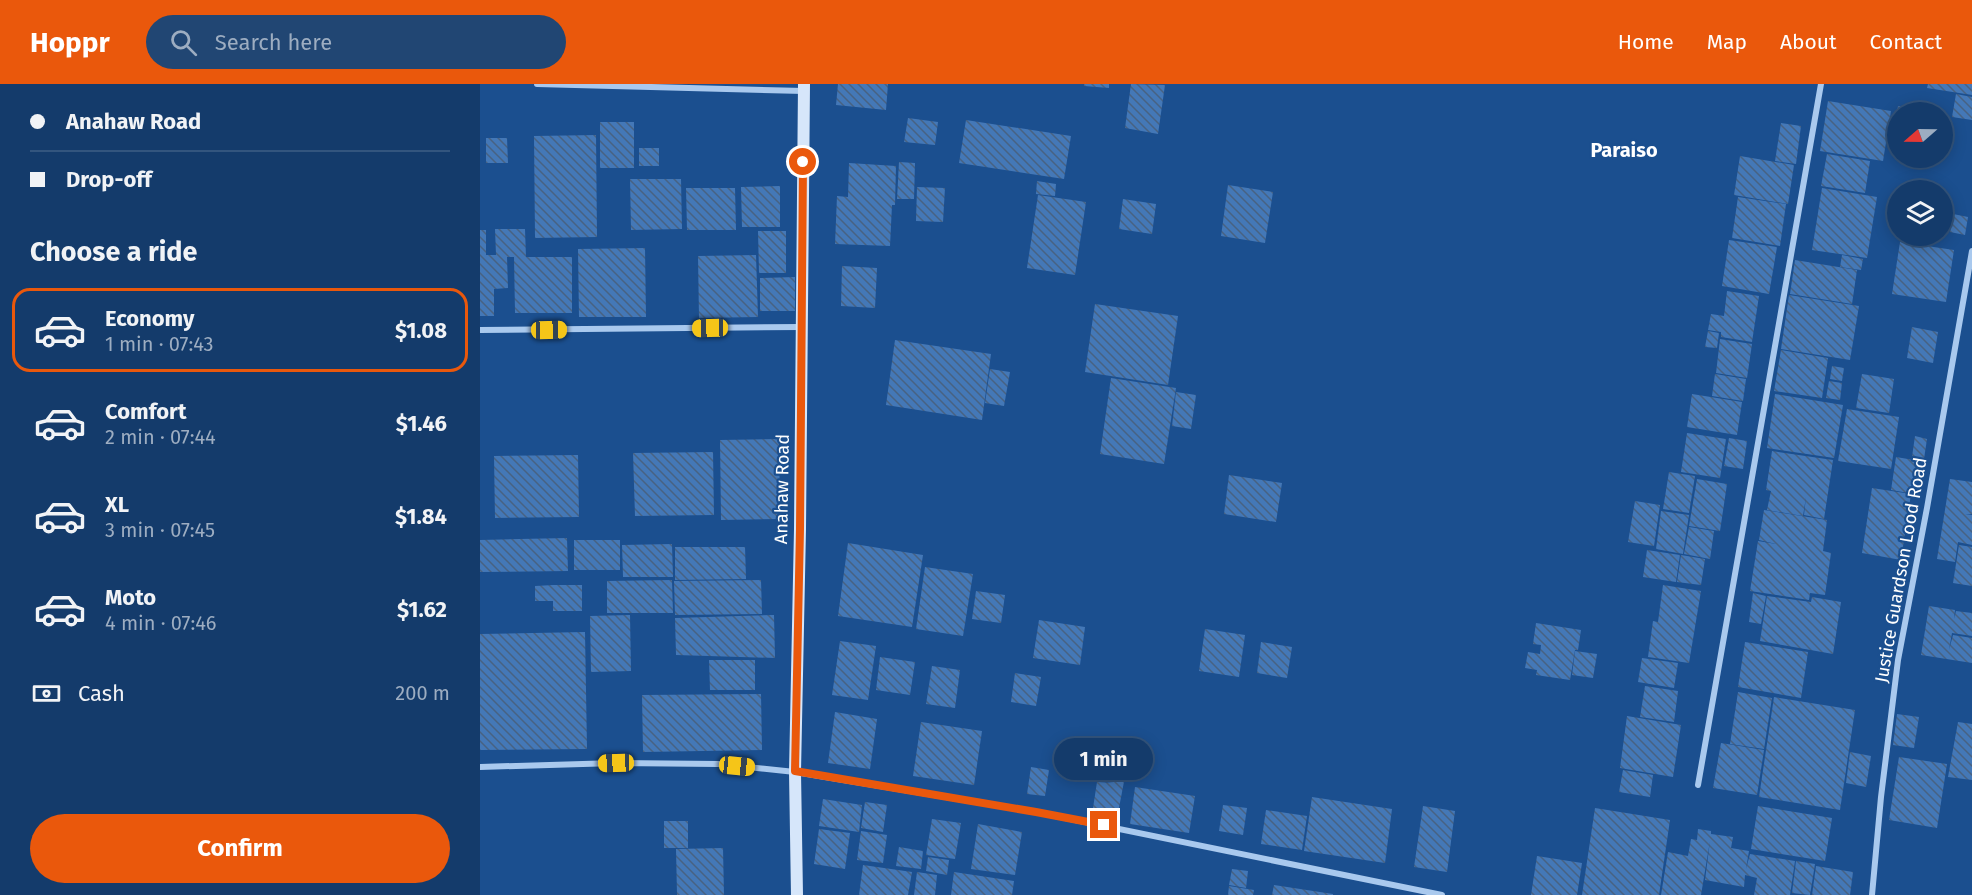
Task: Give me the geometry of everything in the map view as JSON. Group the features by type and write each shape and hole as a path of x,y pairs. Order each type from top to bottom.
{"street":[{"path":"537,84 804,88"},
{"path":"1698,785 1821,84"},
{"name":"Anahaw Road","path":"797,895 795,771 804,88"},
{"name":"Justice Guardson Lood Road","path":"1872,895 1881,797 1898,660 1972,251"},
{"path":"480,330 802,327"},
{"path":"480,767 616,763 706,764 795,771 1036,812 1442,895"}],"building":[{"path":"838,84 888,84 886,110 836,105"},
{"path":"1084,84 1109,84 1109,88 1084,86"},
{"path":"1131,84 1165,85 1158,134 1125,128"},
{"path":"1928,84 1972,84 1972,95 1927,88"},
{"path":"1956,94 1972,97 1972,120 1953,117"},
{"path":"1828,101 1887,110 1887,136 1883,161 1820,151"},
{"path":"908,118 938,122 935,145 904,142"},
{"path":"966,120 1071,136 1064,179 959,163"},
{"path":"600,122 634,122 634,168 600,168"},
{"path":"1781,123 1801,126 1796,164 1775,161"},
{"path":"596,135 597,237 535,238 534,136"},
{"path":"486,138 507,138 508,163 486,163"},
{"path":"639,148 659,148 659,166 639,166"},
{"path":"1827,154 1870,161 1865,193 1821,186"},
{"path":"1740,156 1794,165 1788,204 1734,195"},
{"path":"899,162 915,163 914,199 897,199"},
{"path":"849,163 896,166 895,205 892,205 890,246 835,244 837,196 848,197"},
{"path":"630,179 681,179 682,229 631,230"},
{"path":"1037,181 1056,184 1055,196 1036,194"},
{"path":"1228,185 1273,192 1265,243 1221,236"},
{"path":"780,186 780,227 742,227 741,187"},
{"path":"917,187 945,188 943,222 916,221"},
{"path":"686,188 735,188 736,230 687,230"},
{"path":"1822,188 1877,197 1867,258 1812,250"},
{"path":"1038,195 1086,202 1075,275 1027,268"},
{"path":"1738,197 1786,204 1780,246 1732,238"},
{"path":"1123,199 1156,204 1152,234 1119,229"},
{"path":"1953,214 1968,217 1965,235 1953,233"},
{"path":"495,229 525,229 526,257 572,257 572,313 515,313 514,257 507,257 508,288 494,289 494,316 480,316 480,230 486,230 486,255 496,255"},
{"path":"758,231 786,231 786,273 759,273"},
{"path":"1729,240 1777,247 1769,294 1722,286"},
{"path":"1899,246 1927,246 1954,250 1946,302 1892,294"},
{"path":"645,248 646,317 579,317 578,249"},
{"path":"756,255 758,317 699,318 698,256"},
{"path":"1842,255 1863,259 1861,270 1840,267"},
{"path":"1795,260 1857,270 1852,304 1790,294"},
{"path":"842,266 877,268 875,308 841,306"},
{"path":"795,277 795,311 760,311 760,278"},
{"path":"1727,291 1759,296 1752,342 1721,337 1721,332 1708,330 1711,314 1724,316"},
{"path":"1789,295 1859,306 1850,360 1781,349"},
{"path":"1095,304 1178,316 1168,385 1085,372"},
{"path":"1912,327 1938,332 1933,363 1907,358"},
{"path":"1708,331 1719,333 1717,348 1705,347"},
{"path":"1720,339 1752,344 1747,378 1716,373"},
{"path":"895,340 991,354 982,420 886,405"},
{"path":"1781,350 1828,358 1822,398 1774,391"},
{"path":"1832,366 1844,368 1842,381 1830,379"},
{"path":"990,369 1010,372 1004,406 985,403"},
{"path":"1715,374 1746,379 1743,401 1712,396"},
{"path":"1862,374 1894,379 1889,413 1856,408"},
{"path":"1111,378 1176,388 1164,464 1100,454"},
{"path":"1829,381 1842,383 1840,400 1826,398"},
{"path":"1176,392 1196,395 1191,429 1172,426"},
{"path":"1692,394 1742,402 1737,435 1687,427"},
{"path":"1775,394 1843,405 1834,458 1767,448"},
{"path":"1847,409 1899,417 1891,469 1838,461"},
{"path":"1687,433 1726,439 1720,478 1681,472"},
{"path":"1915,436 1927,439 1924,459 1912,457"},
{"path":"1729,438 1747,441 1743,469 1724,466"},
{"path":"779,439 780,519 721,520 720,440"},
{"path":"1772,451 1833,460 1824,519 1804,515 1806,497 1803,516 1767,510 1771,491 1766,490"},
{"path":"713,452 714,515 635,516 633,453"},
{"path":"578,455 579,517 495,518 494,456"},
{"path":"1896,457 1920,461 1915,494 1891,490"},
{"path":"1669,472 1695,476 1689,513 1663,509"},
{"path":"1229,475 1282,483 1276,522 1224,514"},
{"path":"1697,479 1727,484 1720,531 1689,526"},
{"path":"1950,479 1972,482 1972,514 1965,514 1972,515 1972,545 1958,542 1955,562 1937,559"},
{"path":"1872,488 1911,494 1901,560 1862,553"},
{"path":"1635,501 1660,505 1654,546 1628,542"},
{"path":"1764,510 1827,520 1823,551 1831,553 1825,595 1810,593 1809,600 1750,591 1758,541 1776,544 1759,540"},
{"path":"1661,511 1689,515 1683,554 1656,549"},
{"path":"1689,527 1714,531 1710,559 1684,554"},
{"path":"567,538 568,571 480,572 480,540"},
{"path":"574,540 620,540 620,570 574,570"},
{"path":"848,543 923,555 912,627 838,616"},
{"path":"672,544 673,577 623,577 622,545"},
{"path":"1959,545 1972,547 1972,586 1953,583"},
{"path":"675,547 745,547 746,579 675,580"},
{"path":"1647,550 1680,555 1676,582 1643,577"},
{"path":"1681,555 1705,559 1701,585 1677,582"},
{"path":"925,567 973,574 963,636 916,629"},
{"path":"672,580 673,613 607,613 607,581"},
{"path":"761,580 762,614 675,615 674,581"},
{"path":"582,585 582,611 553,611 553,601 535,601 535,586"},
{"path":"1663,585 1701,591 1689,663 1648,657 1653,621 1658,622"},
{"path":"976,591 1005,595 1001,623 972,619"},
{"path":"1753,593 1766,596 1761,624 1749,622"},
{"path":"1767,596 1811,602 1812,597 1841,602 1833,654 1760,641"},
{"path":"1929,606 1955,610 1954,619 1956,611 1972,613 1972,636 1952,633 1949,650 1953,635 1972,638 1972,663 1921,655"},
{"path":"630,615 631,671 591,672 590,616"},
{"path":"774,615 775,658 676,655 675,618"},
{"path":"1039,620 1085,627 1080,665 1033,658"},
{"path":"1536,623 1581,630 1570,680 1536,675 1537,670 1525,668 1528,652 1540,654 1541,645 1533,644"},
{"path":"1205,629 1245,635 1239,677 1199,671"},
{"path":"585,632 587,749 480,750 480,634"},
{"path":"840,641 876,646 868,700 832,695"},
{"path":"1261,642 1292,647 1287,678 1257,673"},
{"path":"1745,642 1808,652 1801,698 1738,687"},
{"path":"1575,651 1597,654 1593,678 1572,675"},
{"path":"880,657 915,662 910,695 876,690"},
{"path":"1642,658 1678,663 1674,688 1638,682"},
{"path":"709,660 755,660 755,690 710,690"},
{"path":"932,666 960,670 955,708 926,704"},
{"path":"1015,673 1041,677 1036,706 1011,702"},
{"path":"1645,686 1678,691 1674,722 1640,717"},
{"path":"1738,692 1772,698 1764,749 1730,744"},
{"path":"761,694 762,750 643,752 642,695"},
{"path":"1774,697 1855,710 1840,810 1759,797"},
{"path":"835,712 877,719 870,769 828,763"},
{"path":"1897,714 1919,717 1914,748 1893,745"},
{"path":"1627,716 1681,725 1673,777 1620,768"},
{"path":"921,722 982,731 974,785 913,776"},
{"path":"1958,722 1972,724 1972,780 1948,777"},
{"path":"1721,743 1764,750 1757,795 1713,788"},
{"path":"1850,752 1871,756 1866,787 1846,783"},
{"path":"1097,757 1128,761 1118,813 1093,808 1097,782 1114,783 1094,780"},
{"path":"1899,757 1947,764 1937,828 1889,820"},
{"path":"1031,767 1049,770 1045,796 1027,794"},
{"path":"1623,770 1653,775 1650,797 1619,792"},
{"path":"1135,787 1195,796 1189,833 1130,824"},
{"path":"1312,797 1392,809 1385,863 1304,851"},
{"path":"823,799 862,805 859,832 819,826"},
{"path":"865,802 887,805 883,832 861,828"},
{"path":"1223,805 1247,808 1243,835 1219,831"},
{"path":"1423,806 1455,811 1447,872 1414,867"},
{"path":"1758,806 1832,818 1825,861 1751,849"},
{"path":"1595,808 1670,820 1659,895 1582,895"},
{"path":"1266,810 1307,816 1302,850 1261,844"},
{"path":"932,819 961,823 955,859 926,855"},
{"path":"664,821 688,821 688,848 664,848"},
{"path":"978,824 1022,832 1015,875 971,869"},
{"path":"819,829 850,833 845,869 814,864"},
{"path":"1698,829 1711,831 1711,834 1733,837 1731,848 1749,851 1746,869 1750,854 1795,861 1790,895 1754,895 1757,878 1745,875 1744,887 1705,880 1710,841 1701,895 1661,895 1668,852 1688,856 1691,839 1697,840"},
{"path":"861,831 887,835 883,863 857,860"},
{"path":"899,847 923,851 921,869 896,866"},
{"path":"723,848 724,895 677,895 676,849"},
{"path":"1537,856 1582,863 1577,895 1531,895"},
{"path":"928,857 949,860 947,875 926,871"},
{"path":"1796,861 1815,864 1810,895 1792,893"},
{"path":"863,865 912,872 908,895 859,895"},
{"path":"1816,866 1853,872 1850,895 1812,895"},
{"path":"1232,869 1248,871 1246,888 1229,885"},
{"path":"917,872 937,875 935,895 914,895"},
{"path":"954,872 1014,881 1012,895 951,895"},
{"path":"1274,885 1333,894 1333,895 1272,895"},
{"path":"1229,886 1254,890 1253,895 1228,895"}],"district":[{"name":"Paraiso","path":"1624,150"}],"route":[{"path":"803,162 800,529 795,771 1104,825"}]}
